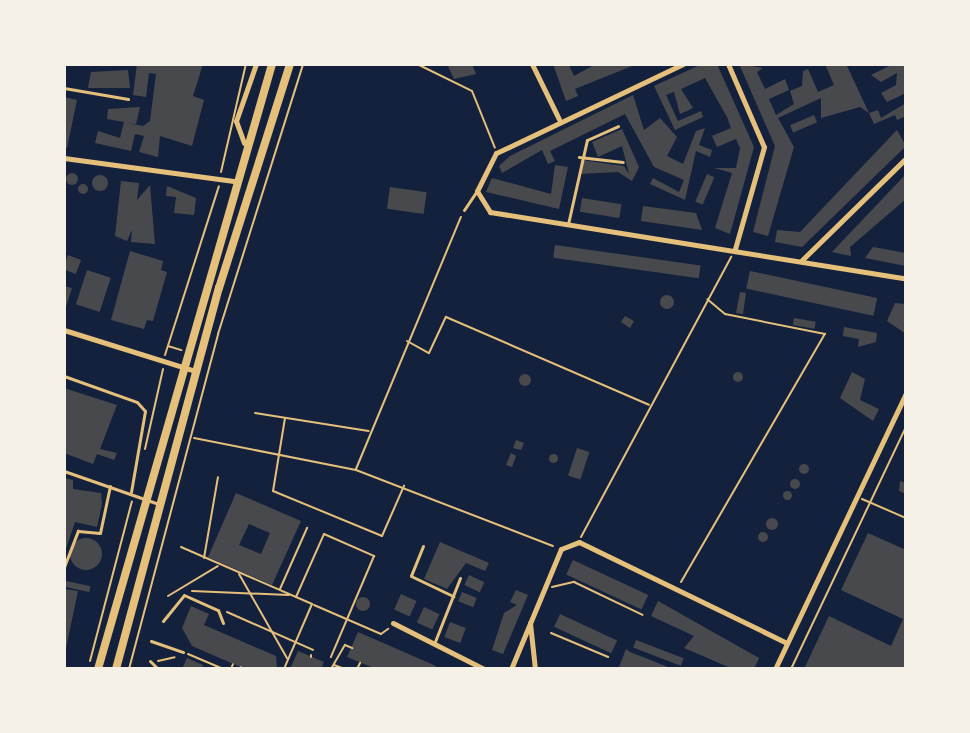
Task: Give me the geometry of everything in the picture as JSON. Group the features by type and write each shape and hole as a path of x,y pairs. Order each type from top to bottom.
{"main road":[{"path":"98,669 244,143 272,64"},
{"path":"116,669 196,371 290,64"}],"street":[{"path":"244,143 236,121 256,64"},
{"path":"532,64 559,119"},
{"path":"683,64 559,119 496,153 477,191 490,212 735,249 906,279"},
{"path":"728,64 764,147 735,249"},
{"path":"64,158 235,181"},
{"path":"802,260 906,158"},
{"path":"64,330 196,371"},
{"path":"775,669 906,393"},
{"path":"511,669 561,549 579,542 787,643"},
{"path":"530,622 535,669"},
{"path":"393,623 484,669"}],"lane":[{"path":"64,88 128,99"},
{"path":"568,224 579,157 587,140 618,126"},
{"path":"579,157 623,162"},
{"path":"464,210 477,191"},
{"path":"64,376 137,402 147,427 132,492"},
{"path":"64,471 160,504"},
{"path":"64,567 78,531 100,533 110,486"},
{"path":"423,546 411,576 453,596"},
{"path":"434,644 460,578"},
{"path":"163,621 184,595 218,610 223,623"},
{"path":"151,641 183,652"},
{"path":"150,661 158,669"}],"path":[{"path":"145,451 164,361 220,179 246,64"},
{"path":"129,669 194,438 226,306 303,64"},
{"path":"417,64 472,91 496,153"},
{"path":"356,470 464,210"},
{"path":"579,542 735,249"},
{"path":"677,589 825,334 725,314 707,299"},
{"path":"407,341 429,353 446,317 650,406"},
{"path":"255,413 370,431"},
{"path":"285,418 273,491 382,536 404,486"},
{"path":"791,669 906,427"},
{"path":"194,438 356,470 561,549"},
{"path":"204,559 218,477"},
{"path":"88,669 132,492"},
{"path":"857,497 906,518"},
{"path":"280,590 307,528"},
{"path":"296,597 324,534 374,556 331,657"},
{"path":"181,547 381,634 393,623"},
{"path":"168,596 219,565"},
{"path":"238,573 288,659"},
{"path":"544,589 574,582 643,615"},
{"path":"177,590 290,595"},
{"path":"284,669 312,604"},
{"path":"218,610 294,645 313,650"},
{"path":"551,633 608,657"},
{"path":"331,669 345,645 352,648"},
{"path":"158,661 183,652 224,669"},
{"path":"357,669 360,663"},
{"path":"231,669 233,664"},
{"path":"333,664 345,669"}],"building":[{"path":"137,64 203,64 193,96 204,100 192,146 160,136 158,157 139,152 144,136 135,134 131,151 95,143 98,131 120,138 124,122 107,119 108,109 140,107 136,124 127,123 143,126 150,121 156,74 149,73 146,97 133,95"},
{"path":"447,64 472,64 476,74 454,79"},
{"path":"553,64 569,65 574,76 596,64 637,64 575,89 578,96 566,101"},
{"path":"702,64 717,64 754,147 730,234 715,228 732,173 714,168 736,168 740,148 736,139 717,147 712,136 731,128 727,117 705,78 681,89 693,108 687,111 680,114 674,92 666,95 678,121 701,111 703,117 675,130 654,86"},
{"path":"739,64 763,68 757,72 765,89 785,79 789,90 769,99 776,115 794,104 790,91 802,86 803,71 808,69 818,92 834,85 825,64 846,64 869,113 860,107 821,118 821,98 778,118 794,147 768,236 753,232 775,146"},
{"path":"893,64 906,64 906,93 887,102 881,93 896,85 897,73 881,82 871,75"},
{"path":"128,70 130,88 88,88 91,72"},
{"path":"633,95 644,130 660,118 677,137 667,156 683,164 696,131 705,128 699,145 712,150 710,157 696,151 685,200 650,184 653,178 679,192 684,180 654,167 625,114 550,151 555,161 548,164 542,150 502,173 499,166 510,156"},
{"path":"64,97 77,100 67,148 64,147"},
{"path":"906,103 906,116 897,120 895,115 874,124 869,113 878,110 881,118"},
{"path":"814,115 817,122 793,133 790,125"},
{"path":"622,129 639,167 632,181 618,172 579,174 581,160 624,166 629,174 622,146 598,157 592,142"},
{"path":"897,130 906,146 802,247 775,242 777,230 800,232"},
{"path":"555,165 568,167 559,209 486,192 492,178 551,194"},
{"path":"67,174 77,174 77,184 67,184"},
{"path":"707,174 714,177 703,205 695,202"},
{"path":"906,174 906,199 850,247 851,256 832,252"},
{"path":"100,175 108,183 100,191 92,183"},
{"path":"121,181 139,183 137,200 150,185 155,244 131,242 132,230 127,241 115,236"},
{"path":"83,184 88,189 83,194 78,189"},
{"path":"167,186 196,198 194,215 174,213 176,197 166,196"},
{"path":"390,187 427,192 424,214 387,209"},
{"path":"582,198 622,204 619,218 580,212"},
{"path":"643,206 696,213 702,230 641,221"},
{"path":"555,245 701,265 699,278 553,258"},
{"path":"873,247 906,253 906,266 865,258"},
{"path":"130,251 163,261 161,270 167,272 153,321 147,320 144,329 111,320"},
{"path":"68,255 81,260 76,274 64,270"},
{"path":"87,270 111,278 100,312 76,304"},
{"path":"750,271 877,298 873,316 746,289"},
{"path":"64,286 72,288 65,310 64,310"},
{"path":"740,292 746,293 743,314 736,313"},
{"path":"667,295 674,302 667,309 660,302"},
{"path":"895,303 906,304 906,334 887,321"},
{"path":"625,316 634,321 630,328 621,322"},
{"path":"794,318 816,322 814,329 793,325"},
{"path":"844,327 877,333 876,342 858,347 859,339 843,336"},
{"path":"738,372 743,377 738,382 733,377"},
{"path":"852,372 865,379 860,400 879,409 873,421 840,398"},
{"path":"525,374 531,380 525,386 519,380"},
{"path":"64,388 117,405 100,449 117,453 114,460 97,454 93,464 64,453"},
{"path":"516,440 524,443 521,450 513,448"},
{"path":"577,448 589,452 580,480 568,476"},
{"path":"511,453 516,456 512,467 506,465"},
{"path":"553,453 558,458 553,463 548,458"},
{"path":"804,464 809,469 804,474 799,469"},
{"path":"64,478 73,480 73,489 101,493 102,504 97,527 75,522 65,552"},
{"path":"795,479 800,484 795,489 790,484"},
{"path":"900,481 906,483 906,494 899,491"},
{"path":"787,490 792,495 787,500 782,495"},
{"path":"236,493 301,521 272,585 208,557","holes":["249,524 270,533 261,554 239,545"]},
{"path":"772,518 778,524 772,530 766,524"},
{"path":"763,532 768,537 763,542 758,537"},
{"path":"868,533 906,550 906,669 804,669 829,616 891,646 903,619 841,590"},
{"path":"86,538 98,542 102,554 98,566 86,570 74,566 70,554 74,542"},
{"path":"440,542 489,563 485,571 466,563 447,589 424,579"},
{"path":"573,560 648,595 641,610 566,575"},
{"path":"469,575 484,582 480,592 464,585"},
{"path":"66,581 90,586 89,592 65,587"},
{"path":"64,589 78,591 65,653 64,653"},
{"path":"516,590 528,595 503,654 492,650 504,613 517,605 510,602"},
{"path":"462,592 477,598 473,607 458,601"},
{"path":"401,594 417,601 410,616 394,610"},
{"path":"363,597 370,604 363,611 356,604"},
{"path":"658,601 759,658 754,669 733,669 684,648 694,636 651,616"},
{"path":"191,606 209,614 204,625 276,656 277,669 245,669 192,646 182,628"},
{"path":"424,607 439,614 432,630 417,622"},
{"path":"560,614 617,641 611,653 554,627"},
{"path":"450,622 466,628 460,643 444,637"},
{"path":"358,632 436,666 435,669 376,669 347,657"},
{"path":"636,640 684,658 681,666 633,647"},
{"path":"626,649 630,652 673,669 619,667"},
{"path":"298,651 324,662 321,669 290,669"},
{"path":"187,658 203,665 202,669 182,669"}]}
